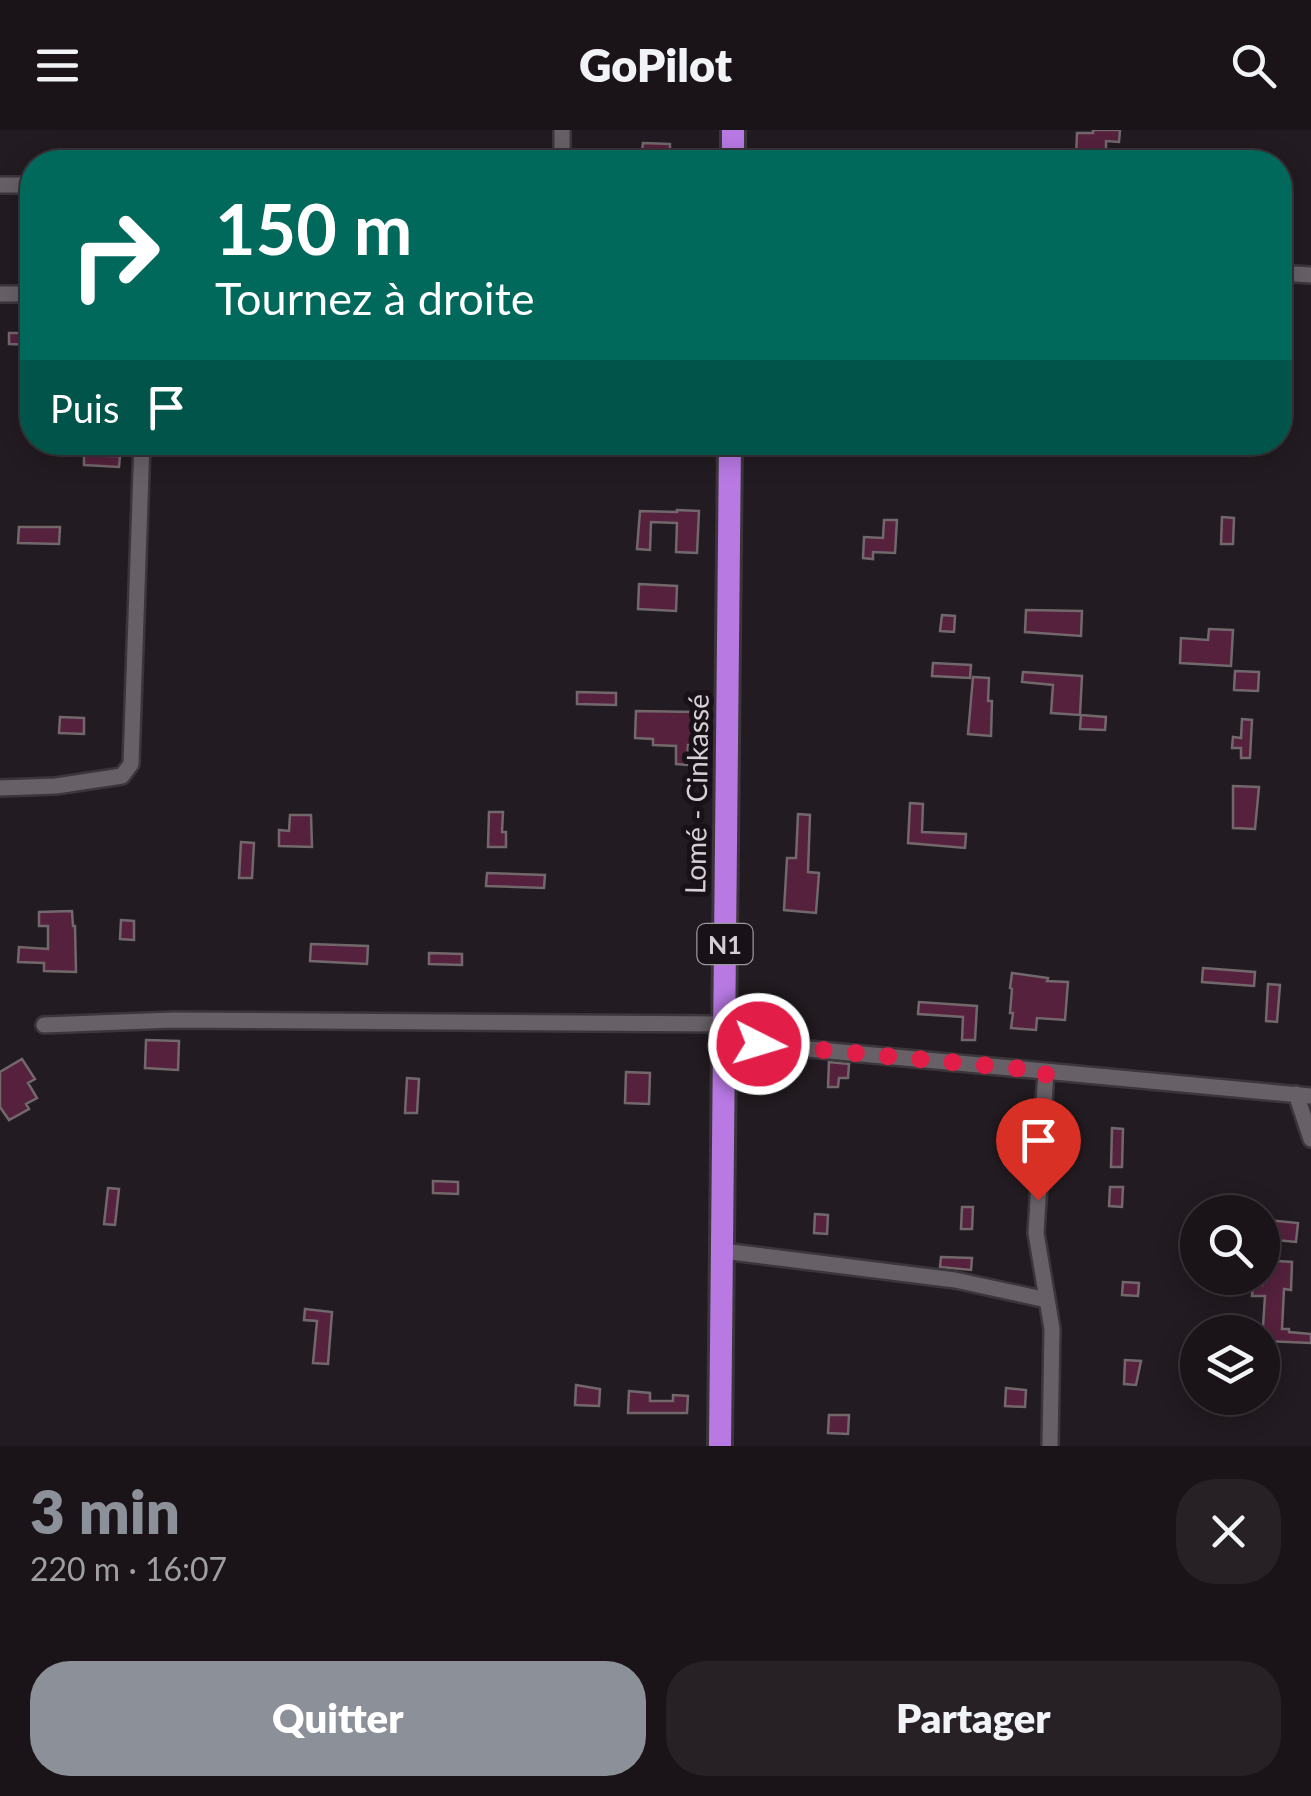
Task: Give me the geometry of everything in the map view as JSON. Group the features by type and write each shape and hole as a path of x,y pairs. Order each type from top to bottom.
{"highway":[{"name":"Lomé - Cinkassé","path":"720,1446 730,455"}],"street":[{"path":"0,788 56,786 122,776 131,764 142,455"},
{"path":"44,1025 173,1020 724,1033 1046,1071 1303,1095 1311,1138"},
{"path":"1046,1071 1036,1233 1052,1329 1050,1446"},
{"path":"723,1251 954,1280 1047,1300"}],"building":[{"path":"1120,130 1119,142 1106,141 1106,150 1076,150 1077,133"},
{"path":"643,143 670,144 670,150 642,150"},
{"path":"9,333 20,333 20,344 9,344"},
{"path":"84,455 120,456 119,467 84,465"},
{"path":"640,511 699,511 697,553 676,552 677,523 651,522 650,550 637,549"},
{"path":"1222,517 1234,518 1233,544 1221,544"},
{"path":"884,520 897,520 895,553 873,552 873,559 863,558 864,537 883,538"},
{"path":"19,527 60,527 59,544 18,543"},
{"path":"639,584 677,586 676,611 638,609"},
{"path":"1026,610 1082,611 1081,636 1025,632"},
{"path":"942,615 955,616 954,632 940,631"},
{"path":"1209,629 1233,630 1231,666 1180,663 1181,638 1208,640"},
{"path":"933,663 971,665 970,678 932,676"},
{"path":"1235,671 1259,672 1258,691 1234,690"},
{"path":"1023,672 1082,676 1080,715 1051,713 1053,685 1022,682"},
{"path":"973,677 989,678 991,736 968,734"},
{"path":"577,692 616,693 616,705 577,704"},
{"path":"636,711 696,712 695,745 688,745 687,765 676,764 676,746 653,745 653,739 635,738"},
{"path":"1081,715 1106,717 1105,730 1080,729"},
{"path":"60,717 84,718 84,734 59,733"},
{"path":"1242,719 1252,720 1250,758 1241,758 1241,748 1232,748 1233,737 1241,738"},
{"path":"1233,786 1259,787 1255,829 1233,828"},
{"path":"910,803 923,804 922,832 966,834 965,848 908,843"},
{"path":"489,812 503,812 506,847 488,847"},
{"path":"798,814 810,815 808,872 819,873 816,913 784,910 787,858 796,858"},
{"path":"290,815 311,815 312,847 279,846 279,830 289,831"},
{"path":"241,842 254,843 252,878 239,878"},
{"path":"487,873 545,875 544,888 486,886"},
{"path":"72,911 76,972 44,971 44,963 18,962 19,947 48,949 48,926 39,926 39,912"},
{"path":"121,920 134,921 134,940 120,939"},
{"path":"311,944 368,946 367,964 310,961"},
{"path":"429,953 462,954 462,965 429,964"},
{"path":"1203,968 1255,972 1254,986 1202,982"},
{"path":"1012,973 1068,982 1065,1020 1037,1018 1036,1030 1011,1028"},
{"path":"1268,984 1280,985 1277,1022 1266,1021"},
{"path":"919,1002 977,1006 975,1040 962,1040 963,1017 918,1014"},
{"path":"146,1040 179,1041 178,1070 145,1068"},
{"path":"22,1059 35,1079 28,1083 37,1098 26,1104 29,1109 9,1120 0,1107 0,1072"},
{"path":"829,1062 849,1064 848,1078 839,1078 838,1087 828,1087"},
{"path":"626,1072 650,1073 649,1104 625,1103"},
{"path":"407,1078 419,1079 417,1113 405,1113"},
{"path":"1112,1128 1123,1129 1122,1167 1111,1167"},
{"path":"433,1181 458,1182 458,1194 433,1193"},
{"path":"1110,1187 1123,1187 1122,1207 1109,1206"},
{"path":"108,1188 119,1189 115,1225 104,1224"},
{"path":"962,1207 973,1207 972,1229 961,1229"},
{"path":"815,1214 828,1215 827,1234 814,1233"},
{"path":"1280,1221 1298,1223 1296,1242 1280,1240"},
{"path":"941,1257 972,1258 971,1270 940,1267"},
{"path":"1280,1261 1292,1262 1291,1290 1284,1289 1282,1329 1311,1334 1311,1343 1280,1342 1280,1315 1264,1315 1265,1296 1252,1296 1280,1295"},
{"path":"1123,1282 1139,1283 1138,1296 1122,1295"},
{"path":"305,1309 332,1312 328,1364 313,1363 317,1321 304,1320"},
{"path":"1125,1360 1141,1361 1136,1385 1124,1384"},
{"path":"576,1385 600,1389 599,1406 575,1405"},
{"path":"1006,1388 1026,1390 1025,1407 1005,1406"},
{"path":"629,1391 650,1393 650,1401 673,1401 673,1395 688,1396 687,1413 628,1413"},
{"path":"829,1415 849,1415 848,1434 828,1433"}],"route":[{"path":"759,1044 1046,1071 1038,1200"}]}
